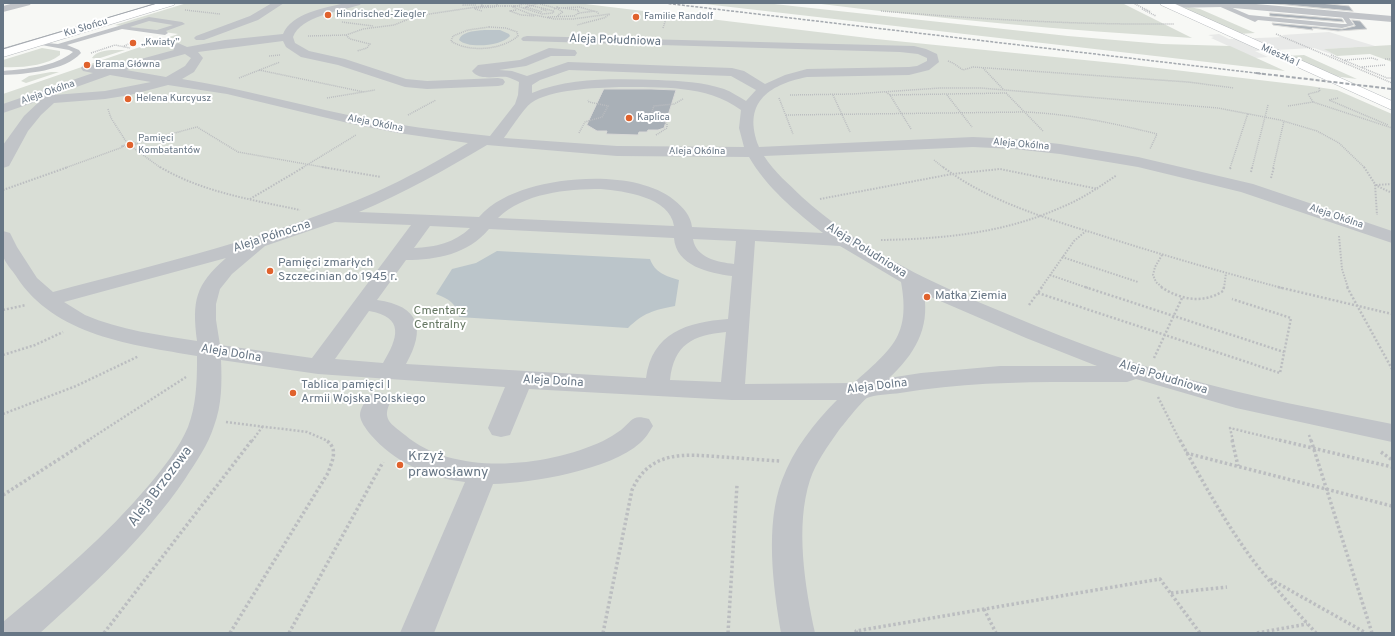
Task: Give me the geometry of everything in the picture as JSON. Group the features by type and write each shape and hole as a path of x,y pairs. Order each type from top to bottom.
{"main road":[{"name":"Ku Słońcu","path":"3,43 138,3"},
{"name":"Ku Słońcu","path":"3,53 170,3"},
{"name":"Mieszka I","path":"1167,4 1278,56 1392,106"},
{"name":"Mieszka I","path":"1195,4 1256,30"}],"street":[{"path":"3,9 26,3"},
{"path":"81,67 111,71 182,48 254,18 279,3"},
{"path":"356,3 309,17 292,27 287,37 290,45 301,53 313,57 333,60 405,83 427,85 527,81 568,66 719,71 740,74 767,93"},
{"name":"Mieszka I","path":"1167,4 1218,4 1392,19"},
{"path":"182,48 287,37"},
{"path":"527,39 579,53"},
{"path":"527,81 517,75 482,73 478,71 482,68 522,63 554,46"},
{"name":"Aleja Południowa","path":"554,46 888,48 927,54 933,59 929,65"},
{"path":"36,97 51,99 78,99 134,91 166,80 188,70 195,64 197,58 193,53 182,48"},
{"path":"524,100 563,87 594,83 688,86 720,92 739,102 748,109 752,102 767,93 784,79 799,74 814,72 904,72 920,69 929,65"},
{"name":"Aleja Okólna","path":"3,109 111,71 244,94 374,124 426,133 488,141 572,148 647,152 752,152 989,142 1060,149 1139,162 1267,194 1392,237"},
{"path":"488,141 518,110 524,100 524,86 527,81"},
{"path":"3,163 10,147 17,137 35,114 51,99"},
{"name":"Aleja Południowa","path":"748,109 746,129 752,152 781,186 798,203 844,240 912,280 1016,326 1084,353 1146,374 1206,391 1302,414 1392,433"},
{"name":"Aleja Północna","path":"48,300 257,242 333,216 410,183 488,141"},
{"path":"400,254 428,253 453,247 471,237 482,224 500,208 532,193 562,186 601,184 638,190 662,200 680,217 684,226 686,248 693,257 719,268 743,271"},
{"path":"333,216 424,222 844,240"},
{"path":"318,366 424,222"},
{"path":"732,392 746,237"},
{"name":"Aleja Dolna","path":"3,238 26,277 48,300 64,312 85,322 122,334 165,343 209,357 268,360 318,366 387,382 520,380 647,401 732,392 797,393 860,391 921,381 1000,374 1146,374"},
{"name":"Aleja Brzozowa","path":"15,633 63,592 129,530 154,500 186,456 199,433 204,419 208,385 209,357 204,312 205,301 218,277 227,267 257,242"},
{"path":"798,633 790,595 786,559 788,525 792,497 798,476 804,463 821,436 860,391 884,372 897,357 906,343 913,328 915,316 915,301 912,280"},
{"path":"363,304 389,309 406,322 407,333 404,348 372,412 373,419 399,446 414,456 440,467 483,473 520,473 562,466 604,452 622,443 632,437 668,349 676,341 687,334 708,327 738,325"},
{"path":"501,428 520,380"},
{"path":"417,633 483,473"}],"lane":[{"path":"1218,4 1266,25"},
{"path":"1249,17 1342,26 1351,25 1344,15"},
{"path":"58,46 149,19 182,24 157,32"},
{"path":"121,27 171,34"},
{"path":"3,73 28,70 57,63 71,57 77,51 38,43"},
{"path":"57,63 81,67"}],"path":[{"path":"464,3 461,8 464,9"},
{"path":"480,3 483,6"},
{"path":"287,37 346,36 363,29 394,25 420,16 464,9 494,7 497,6 497,3"},
{"path":"463,5 516,6 526,3 540,4"},
{"path":"537,3 555,8 574,9 578,10 579,13"},
{"path":"1130,3 1158,17"},
{"path":"516,6 539,13 548,14 554,11 533,4"},
{"path":"533,4 510,11 521,16 547,17 574,16 579,13 596,11"},
{"path":"474,8 483,6"},
{"path":"516,6 513,7 516,10"},
{"path":"530,6 547,11"},
{"path":"559,8 570,6 596,11 599,14"},
{"path":"526,7 542,12"},
{"path":"474,8 482,11"},
{"path":"532,15 555,8"},
{"path":"558,17 558,15 563,12 559,8"},
{"path":"516,10 536,16"},
{"path":"881,11 980,20 1090,24 1172,24 1165,20"},
{"path":"588,13 592,16"},
{"path":"547,17 563,20 599,14 610,14 604,18 572,28 565,32 554,46"},
{"path":"489,27 506,28 516,32 518,36 514,41 500,46 469,48 456,45 451,41 455,35 468,30 489,27"},
{"path":"1273,33 1392,83"},
{"path":"333,60 370,45 368,43 350,39 346,36"},
{"path":"121,46 131,43"},
{"path":"86,55 114,45 130,48"},
{"path":"1333,55 1387,78 1392,78"},
{"path":"1343,60 1372,58 1378,60"},
{"path":"1384,59 1392,59"},
{"path":"929,65 940,67 946,62 950,61 955,63 962,70 971,67 1188,82 1234,88"},
{"path":"238,78 280,62"},
{"path":"1360,67 1385,65"},
{"path":"982,68 1060,149"},
{"path":"259,70 364,92"},
{"path":"325,99 405,83"},
{"path":"572,148 585,122 602,117 608,106 598,105 588,101 588,97 594,83"},
{"path":"647,152 650,139 667,128 667,124 651,114 654,106 679,103 682,100 688,86"},
{"path":"767,93 833,95 952,88 1003,89 1218,108 1284,120 1309,127 1340,143 1363,165 1375,185 1377,231"},
{"path":"1313,102 1308,94 1320,90"},
{"path":"886,92 890,95 920,144 930,156 952,174 979,189 1042,215 1162,255 1226,273 1392,314"},
{"path":"767,93 786,115 799,150"},
{"path":"890,95 1007,93"},
{"path":"946,94 973,128"},
{"path":"833,95 850,133"},
{"path":"105,96 111,118 127,143"},
{"path":"1341,98 1329,100 1392,128"},
{"path":"1288,106 1313,102 1392,128"},
{"path":"1246,188 1268,105"},
{"path":"786,115 1025,112 1079,117 1157,134 1139,162 1099,189 1025,222 1008,227 953,237 920,240 844,240"},
{"path":"1226,183 1248,113"},
{"path":"1267,194 1284,120"},
{"path":"250,199 374,124"},
{"path":"123,147 122,146 127,143 137,143 197,127 238,152 410,183"},
{"path":"132,147 137,143"},
{"path":"3,190 123,147 132,147 154,163 179,176 207,187 250,199 333,216"},
{"path":"798,203 952,174 1006,170 1099,189"},
{"path":"1375,185 1392,184"},
{"path":"1375,185 1392,193"},
{"path":"1338,218 1344,279 1356,306 1392,369"},
{"path":"1030,305 1062,257 1074,241 1086,230"},
{"path":"1162,255 1154,271 1155,280 1164,289 1182,298 1196,300 1217,296 1223,291 1226,273"},
{"path":"1062,257 1138,282"},
{"path":"1050,276 1284,352"},
{"path":"1038,294 1280,373 1291,318 1232,299"},
{"path":"1182,298 1146,374 1186,453 1246,550 1267,578 1316,633"},
{"path":"3,355 35,345 85,322"},
{"path":"3,414 76,386 165,343"},
{"path":"3,495 209,357"},
{"path":"1302,414 1372,633"},
{"path":"204,419 263,426 317,435 331,443 334,449 334,456 323,483 230,633"},
{"path":"104,633 263,426"},
{"path":"1238,466 1230,428 1392,467"},
{"path":"289,633 384,460 399,446"},
{"path":"1186,453 1392,506"},
{"path":"603,633 632,490 640,473 650,465 677,454 804,463"},
{"path":"728,633 737,485"},
{"path":"1267,578 1366,633"},
{"path":"857,633 856,631 1160,579 1200,633"},
{"path":"1171,593 1227,587"},
{"path":"984,609 996,633"},
{"path":"1257,633 1307,624"}],"shaded area":[{"path":"484,30 500,30 509,34 510,36 500,42 485,45 470,45 459,40 466,33"},
{"path":"1329,32 1375,46 1325,49 1337,56 1314,48 1255,51 1268,57 1255,58 1211,38 1214,37 1208,35 1219,34 1229,39 1285,37 1282,35"},
{"path":"497,251 650,259 658,271 679,280 675,306 649,313 628,328 459,317 452,302 436,294 452,269 476,263"}],"green space":[{"name":"Cmentarz Centralny","path":"187,3 577,3 876,39 1124,64 1310,86 1337,90 1392,114 1392,633 3,633 3,94 178,34 115,25"},
{"path":"696,3 765,3 1068,36 1162,44 1230,46 1285,71"},
{"path":"813,3 1122,3 1192,38 1002,24"},
{"path":"1189,7 1200,9 1255,33 1238,34 1183,8"},
{"path":"1392,45 1392,62 1370,54 1337,56 1324,49"},
{"path":"42,48 60,51 60,55 48,62 40,64 25,67 3,67 3,60"},
{"path":"125,50 97,59 92,58 99,52"},
{"path":"1304,55 1357,79 1333,76 1286,56"},
{"path":"59,72 26,83 21,81 29,76"}],"building":[{"path":"1267,3 1320,3 1349,6 1353,11"},
{"path":"1270,13 1342,19 1344,22 1270,16"},
{"path":"1352,20 1360,21 1367,29 1338,31 1312,28 1313,30 1273,25 1272,23 1342,29 1355,26"},
{"path":"604,89 676,90 664,128 658,130 648,130 647,132 639,132 638,135 606,134 607,131 597,131 587,125"}],"tram line":[{"path":"3,49 157,3"}],"railway":[{"path":"664,3 1264,74"},
{"path":"1256,73 1392,89"}],"place":[{"name":"Hindrisched-Ziegler","path":"328,15"},
{"name":"Familie Randolf","path":"636,17"},
{"name":"„Kwiaty”","path":"133,43"},
{"name":"Brama Główna","path":"87,65"},
{"name":"Helena Kurcyusz","path":"128,99"},
{"name":"Kaplica","path":"629,118"},
{"name":"Pamięci Kombatantów","path":"130,145"},
{"name":"Pamięci zmarłych Szczecinian do 1945 r.","path":"270,271"},
{"name":"Matka Ziemia","path":"927,297"},
{"name":"Tablica pamięci I Armii Wojska Polskiego","path":"293,393"},
{"name":"Krzyż prawosławny","path":"400,465"}]}
